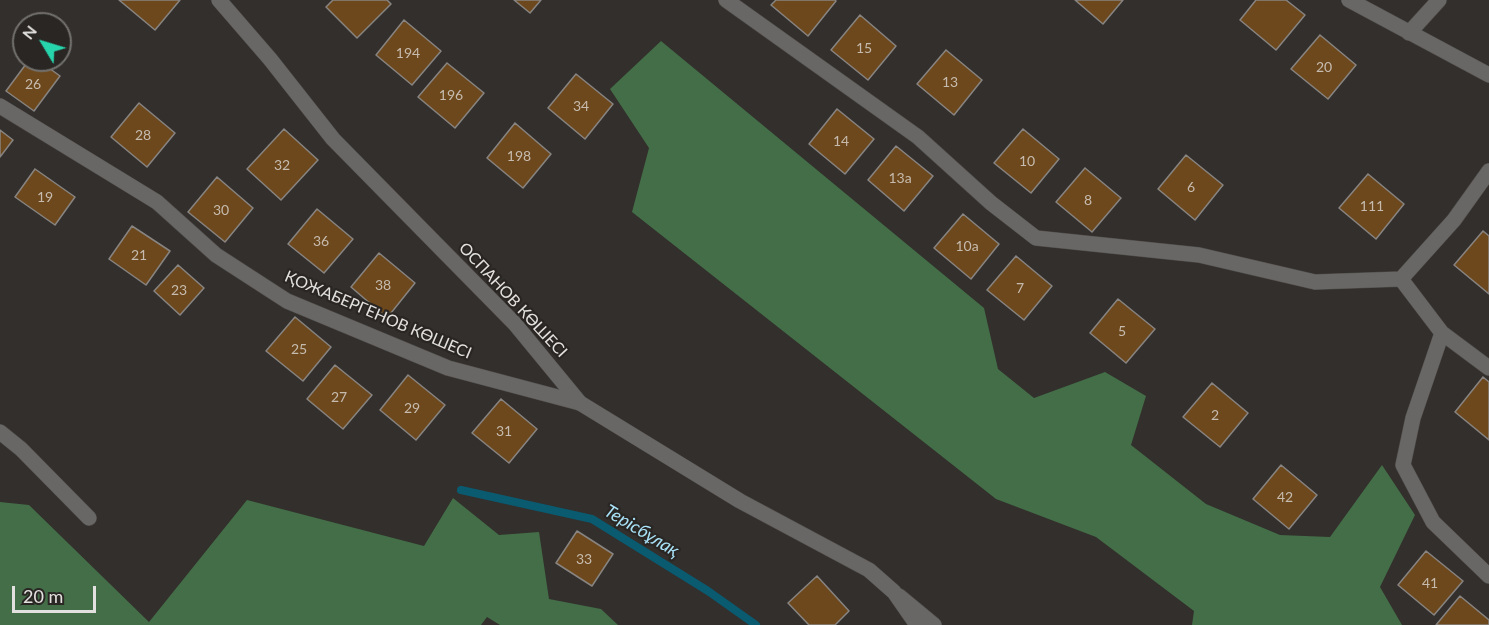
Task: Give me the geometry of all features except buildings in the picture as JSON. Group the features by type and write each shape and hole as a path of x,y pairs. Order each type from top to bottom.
{"street":[{"name":"ОСПАНОВ КӨШЕСІ","path":"219,0 270,59 333,139 515,324 580,403 740,501 869,570 894,592 917,625"},
{"path":"726,0 918,137 991,202 1036,238 1199,255 1315,282 1401,279 1454,220 1489,171"},
{"path":"1348,0 1489,75"},
{"path":"1409,33 1439,0"},
{"name":"ҚОЖАБЕРГЕНОВ КӨШЕСІ","path":"0,106 157,202 216,255 287,301 448,368 580,403"},
{"path":"1401,279 1442,333 1489,368"},
{"path":"1442,333 1413,418 1403,465 1433,522 1489,576"},
{"path":"0,432 21,449 89,518"},
{"path":"894,592 934,625"}],"green space":[{"path":"661,41 984,308 998,369 1034,398 1105,372 1146,396 1131,445 1206,504 1280,535 1330,537 1382,465 1415,515 1380,587 1402,625 1192,625 1194,611 1096,537 996,499 632,212 649,148 610,89"},
{"path":"453,498 499,535 539,532 549,599 601,609 618,625 500,625 487,617 481,625 0,625 0,502 29,505 149,622 247,500 424,546"}],"waterway":[{"name":"Терісбұлақ","path":"461,490 592,519 708,591 756,625"}]}
